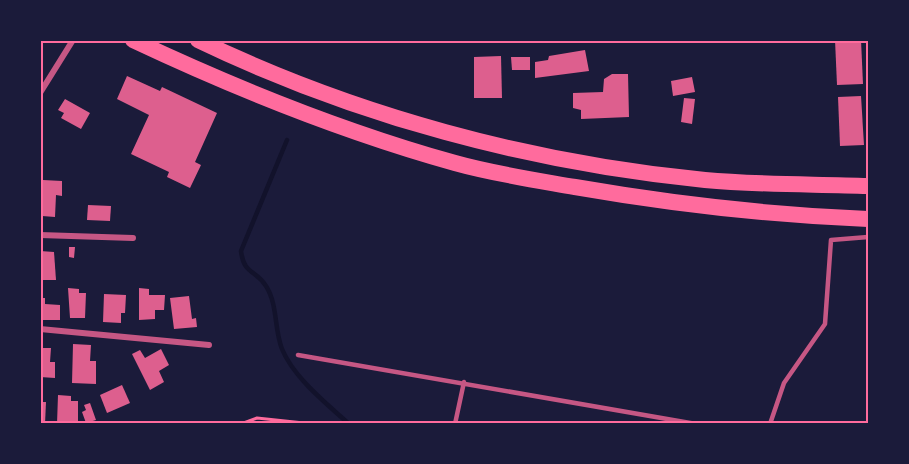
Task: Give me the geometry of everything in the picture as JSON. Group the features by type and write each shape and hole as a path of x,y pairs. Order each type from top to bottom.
{"highway":[{"path":"133,40 245,92 364,135 457,164 665,203 732,211 868,219"},
{"path":"198,40 244,63 332,98 457,135 545,155 706,180 868,186"}],"street":[{"path":"40,93 73,40"},
{"path":"40,235 133,238"},
{"path":"40,329 209,345"}],"lane":[{"path":"770,423 784,383 825,324 831,240 868,237"},
{"path":"298,355 696,423"},
{"path":"455,423 464,382"}],"path":[{"path":"241,423 257,418 313,423"}],"building":[{"path":"835,40 861,40 863,84 837,85"},
{"path":"585,50 589,71 535,78 535,62 548,60 549,56"},
{"path":"501,56 502,98 474,98 474,57"},
{"path":"511,57 530,57 530,70 512,70"},
{"path":"612,74 628,74 629,117 581,119 581,110 573,108 573,93 603,92 604,79"},
{"path":"127,76 160,91 162,87 217,113 195,162 201,165 190,188 167,177 169,172 131,154 149,115 117,99"},
{"path":"692,77 695,92 673,96 671,81"},
{"path":"861,96 864,145 840,146 838,97"},
{"path":"684,98 695,99 692,124 681,122"},
{"path":"65,99 90,113 81,129 61,118 64,113 58,110"},
{"path":"43,180 62,181 62,196 56,195 55,217 42,216"},
{"path":"88,205 111,206 110,221 87,220"},
{"path":"69,247 75,247 74,258 69,257"},
{"path":"40,251 54,252 56,280 40,280"},
{"path":"68,288 79,289 79,293 86,293 85,318 70,318"},
{"path":"139,288 149,289 149,295 165,295 164,310 155,310 155,319 139,320"},
{"path":"104,294 126,295 125,313 121,313 121,323 103,322"},
{"path":"189,296 192,319 196,318 197,327 174,329 170,298"},
{"path":"40,298 45,298 45,304 60,305 60,320 40,320"},
{"path":"73,344 91,345 90,361 96,361 96,384 72,383"},
{"path":"40,348 51,348 50,362 55,362 55,378 40,377"},
{"path":"161,349 169,365 159,371 164,382 150,390 132,354 140,350 145,358"},
{"path":"122,385 130,403 107,413 100,395"},
{"path":"58,395 71,396 71,401 78,401 78,424 57,424"},
{"path":"40,402 46,402 45,424 40,424"},
{"path":"90,403 96,420 86,423 82,412 86,410 84,405"}],"waterway":[{"path":"287,140 241,251 242,259 247,268 262,281 270,293 282,349 287,360 311,389 349,424"}]}
